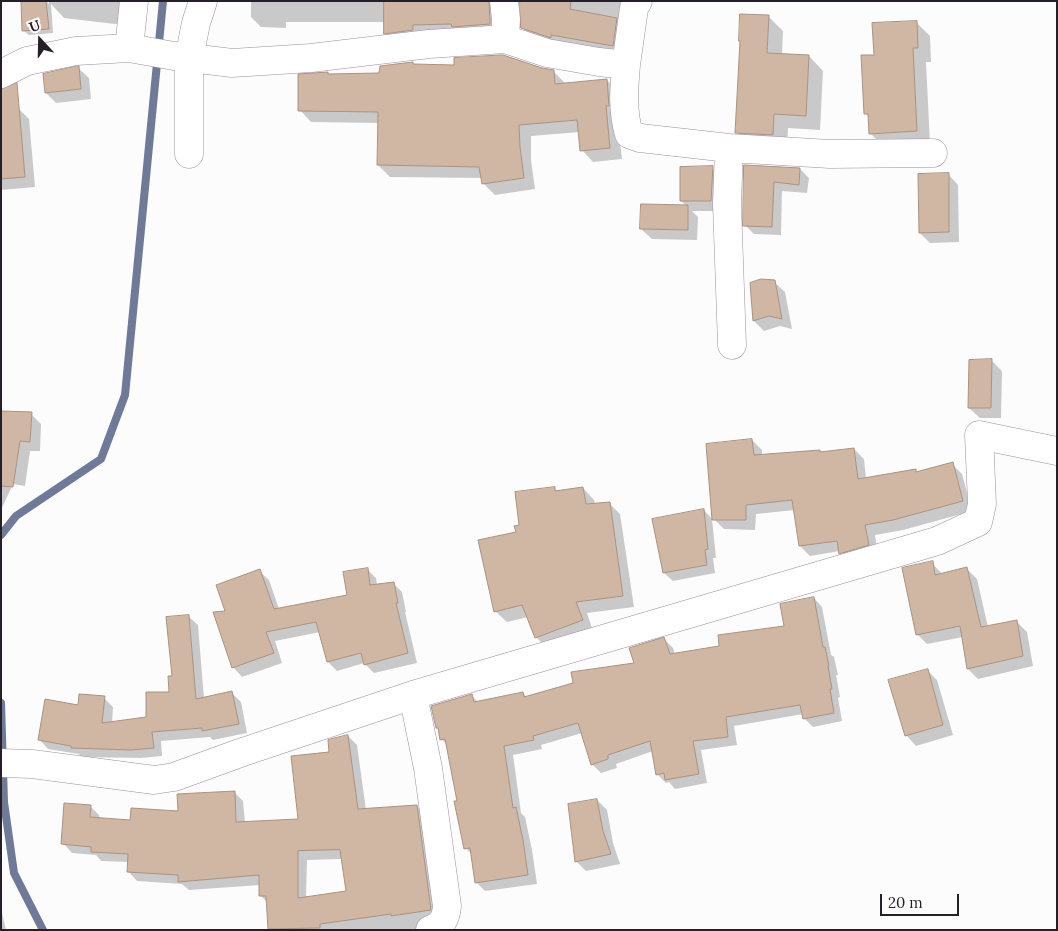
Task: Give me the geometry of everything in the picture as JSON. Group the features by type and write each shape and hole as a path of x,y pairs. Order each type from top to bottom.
{"street":[{"path":"129,48 134,1"},
{"path":"189,154 181,57 196,23 203,1"},
{"path":"504,1 506,19 505,39"},
{"path":"638,1 634,8 626,65 624,105 629,134 640,138 729,148 830,154 933,153"},
{"path":"1,74 27,61 76,51 129,48 232,63 311,58 429,44 505,39 547,53 626,65"},
{"path":"729,148 727,204 732,345"},
{"path":"1,763 32,764 154,780 174,777 413,695 937,541 978,522 982,504 979,435 1057,451"},
{"path":"413,695 428,768 447,906 446,916 442,923 430,930"}],"building":[{"path":"46,1 49,29 22,31 21,2"},
{"path":"384,1 489,1 490,24 452,27 451,24 413,25 413,30 384,34"},
{"path":"520,1 571,1 570,9 617,18 613,46 551,35 551,38 521,28"},
{"path":"740,14 769,15 767,53 809,55 806,116 774,114 773,135 735,133"},
{"path":"917,21 918,48 913,48 917,131 869,134 868,114 864,114 861,55 874,55 872,23"},
{"path":"503,55 554,70 555,84 607,79 609,106 606,106 610,148 580,151 577,120 519,125 524,178 482,184 479,167 377,165 378,112 298,111 298,74 328,72 328,74 379,73 380,66 413,62 413,64 454,65 454,58"},
{"path":"79,66 81,89 45,93 43,74"},
{"path":"17,83 25,177 1,179 1,89"},
{"path":"744,165 800,168 799,185 774,182 772,227 743,226"},
{"path":"713,166 711,201 680,201 680,167"},
{"path":"949,173 949,232 919,233 918,174"},
{"path":"641,204 688,205 688,230 640,229"},
{"path":"761,279 775,280 782,319 769,316 753,321 750,283"},
{"path":"992,359 991,408 968,408 969,360"},
{"path":"1,411 32,412 30,442 20,441 13,487 1,486"},
{"path":"752,439 754,455 820,450 820,452 854,448 858,479 916,469 916,472 953,462 963,501 893,520 865,525 869,545 839,554 837,541 799,546 792,500 746,505 746,520 712,520 706,444"},
{"path":"555,487 555,491 583,487 586,504 610,502 623,596 576,602 583,620 535,638 522,605 494,612 478,540 516,532 514,526 519,525 515,492"},
{"path":"704,509 708,549 705,550 707,565 663,573 652,519"},
{"path":"933,561 935,575 967,567 981,627 1017,620 1023,656 967,669 960,626 916,635 902,568"},
{"path":"368,568 370,585 394,582 398,603 396,603 408,653 364,665 361,653 327,662 316,622 266,632 274,653 232,668 213,612 225,611 216,585 260,569 274,609 347,595 343,572"},
{"path":"814,597 823,647 825,647 829,666 834,713 803,719 800,705 726,717 728,737 693,741 699,774 665,780 664,773 656,775 650,741 608,755 608,759 591,765 578,723 533,736 534,740 504,746 513,808 516,807 528,875 475,883 470,848 464,849 454,801 457,801 445,739 440,740 431,706 472,694 474,702 523,692 524,697 573,683 571,672 634,663 629,648 664,637 670,654 719,646 718,635 784,626 780,604"},
{"path":"189,615 196,699 232,691 239,724 202,731 202,728 152,732 154,748 131,750 71,748 71,746 38,740 45,699 78,705 79,694 105,696 102,723 146,717 146,692 169,692 168,676 172,676 166,617"},
{"path":"928,669 943,725 905,736 888,680"},
{"path":"348,735 358,809 417,805 431,910 320,924 320,928 268,929 266,896 259,896 259,875 178,882 178,875 127,872 128,854 91,852 91,847 61,844 64,803 91,805 90,817 130,820 131,808 178,811 177,794 235,791 236,822 298,819 291,756 329,752 328,740","holes":["340,850 346,891 298,898 298,851"]},
{"path":"597,799 603,831 611,854 575,862 568,804"}],"waterway":[{"path":"1,535 16,516 101,459 125,395 163,1"},
{"path":"1,703 4,802 14,873 43,930"}]}
